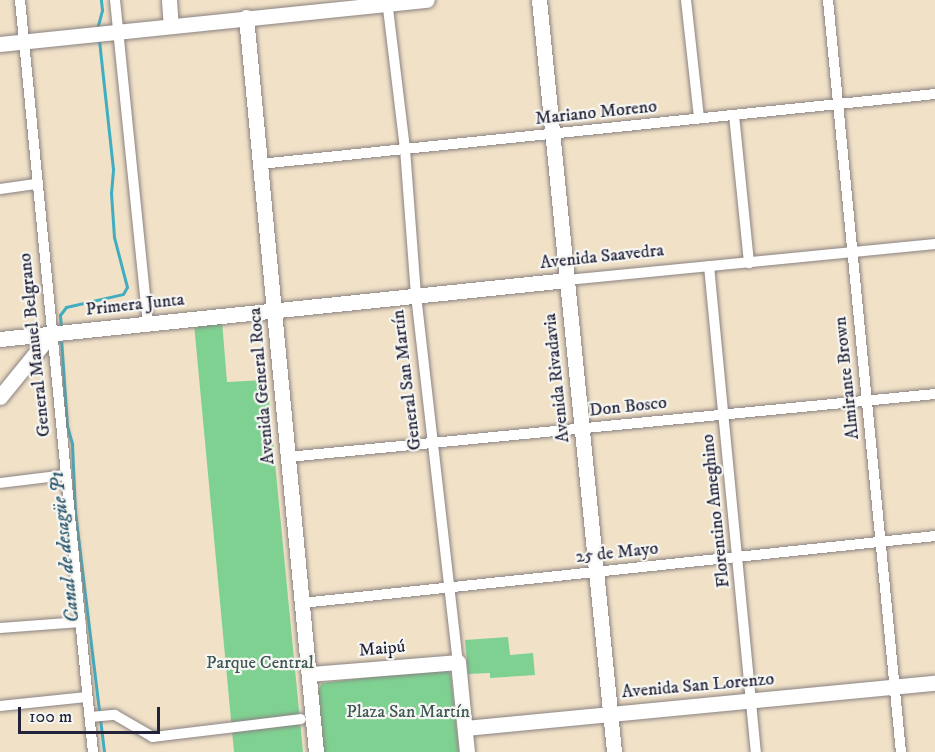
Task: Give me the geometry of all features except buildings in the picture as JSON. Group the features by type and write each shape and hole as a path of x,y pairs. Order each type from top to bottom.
{"street":[{"name":"General Manuel Belgrano","path":"20,0 87,697 96,717 93,752"},
{"path":"115,0 148,323"},
{"path":"169,0 171,26"},
{"path":"0,44 388,2 427,0"},
{"name":"Avenida Rivadavia","path":"539,0 614,752"},
{"path":"686,0 699,118"},
{"name":"Almirante Brown","path":"828,0 902,752"},
{"name":"General San Martín","path":"388,2 405,149 416,295 467,752"},
{"name":"Avenida General Roca","path":"246,17 316,752"},
{"name":"Mariano Moreno","path":"260,164 935,94"},
{"path":"734,115 749,263"},
{"path":"0,189 36,184"},
{"name":"Avenida Saavedra","path":"274,310 935,244"},
{"name":"Florentino Ameghino","path":"709,266 756,752"},
{"name":"Primera Junta","path":"0,339 274,310"},
{"path":"0,397 51,334"},
{"name":"Don Bosco","path":"288,457 935,394"},
{"path":"0,483 65,475"},
{"name":"25 de Mayo","path":"302,603 935,536"},
{"path":"0,628 81,622"},
{"name":"Maipú","path":"309,674 458,662"},
{"name":"Avenida San Lorenzo","path":"465,728 935,683"},
{"path":"0,705 87,697"},
{"path":"96,717 115,715 153,737 302,719"}],"green space":[{"name":"Parque Central","path":"222,321 227,382 267,380 303,752 234,752 194,324"},
{"path":"508,637 510,655 533,653 535,675 490,678 490,673 468,674 465,640"},
{"name":"Plaza San Martín","path":"442,668 448,670 451,676 459,752 323,752 318,691 322,683"}],"waterway":[{"name":"Canal de desagüe P1","path":"97,29 102,10 101,0"},
{"name":"Canal de desagüe P1","path":"61,327 60,315 66,307 123,294 127,287 114,237 111,193 113,169 99,40"},
{"name":"Canal de desagüe P1","path":"61,338 67,426 72,444 75,512 104,752"}]}
